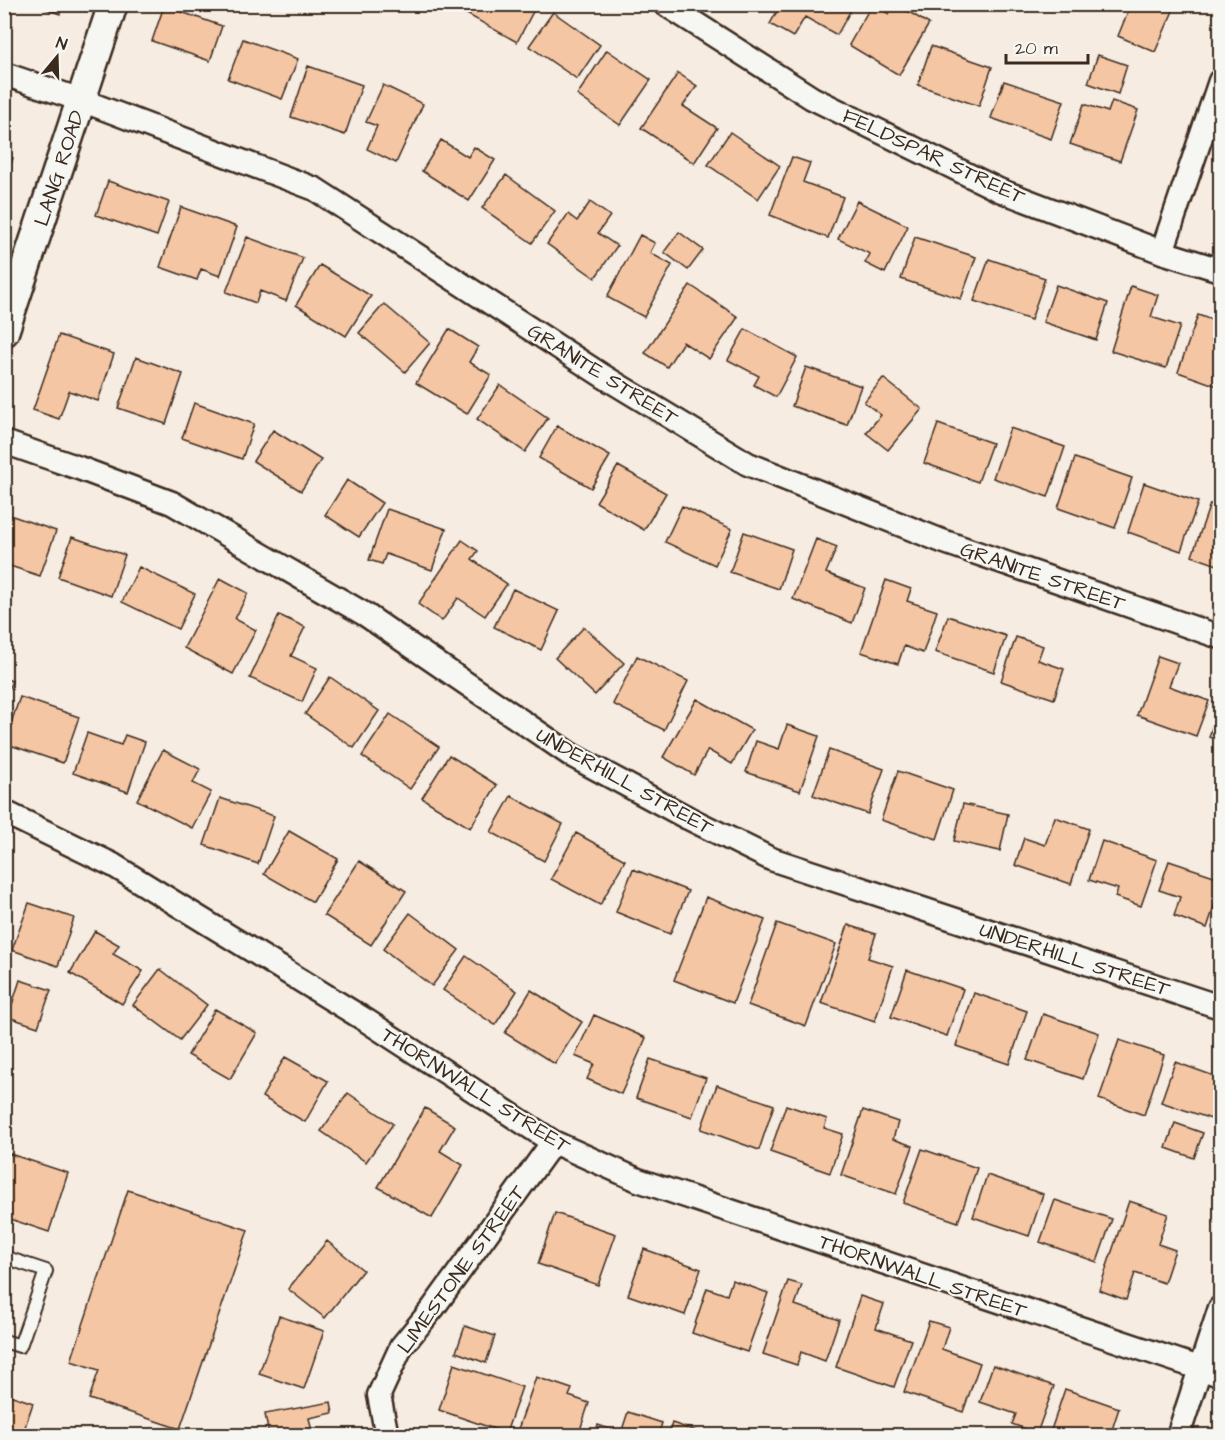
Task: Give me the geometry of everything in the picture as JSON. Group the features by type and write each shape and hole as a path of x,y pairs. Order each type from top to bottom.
{"street":[{"name":"LANG ROAD","path":"4,332 113,4"},
{"name":"FELDSPAR STREET","path":"664,4 812,98 999,190 1162,252 1221,270"},
{"name":"GRANITE STREET","path":"4,74 81,100 315,189 603,376 748,464 942,541 1221,637"},
{"path":"1162,252 1221,81"},
{"name":"UNDERHILL STREET","path":"4,442 172,503 366,615 571,755 688,818 771,859 1221,1007"},
{"name":"THORNWALL STREET","path":"4,812 113,865 367,1021 553,1142 638,1180 1210,1372"},
{"name":"LIMESTONE STREET","path":"387,1436 379,1395 401,1347 433,1308 553,1142"},
{"path":"1178,1436 1210,1372 1221,1308"}],"lane":[{"path":"4,1257 46,1271 20,1346 4,1341"}],"building":[{"path":"33,4 63,4 60,14"},
{"path":"467,4 537,4 517,42 463,12"},
{"path":"781,4 854,4 837,35 805,17 793,37 770,24"},
{"path":"872,4 889,14 896,4 929,24 899,75 849,45"},
{"path":"1131,4 1176,4 1155,52 1118,36"},
{"path":"164,6 222,26 210,61 152,41"},
{"path":"553,12 600,45 577,79 529,46"},
{"path":"243,39 298,59 282,99 228,79"},
{"path":"931,46 992,67 979,106 918,85"},
{"path":"607,50 651,80 620,125 577,95"},
{"path":"1098,55 1127,65 1118,94 1088,83"},
{"path":"308,66 362,85 345,135 291,117"},
{"path":"678,73 697,86 683,106 717,128 694,163 641,128"},
{"path":"1004,81 1064,101 1051,139 991,118"},
{"path":"383,85 423,104 396,163 367,149 377,126 366,122"},
{"path":"1112,101 1138,110 1120,161 1070,144 1084,104 1108,112"},
{"path":"730,132 780,166 758,199 708,165"},
{"path":"441,140 468,157 474,147 495,160 469,201 422,171"},
{"path":"4,156 13,158 4,185"},
{"path":"792,157 810,163 803,182 843,197 828,238 770,215"},
{"path":"506,175 555,211 532,243 482,208"},
{"path":"108,181 169,202 157,236 96,215"},
{"path":"857,201 908,226 885,273 865,263 870,254 838,239"},
{"path":"590,202 610,216 598,233 617,246 595,278 547,244 568,214 577,221"},
{"path":"181,207 237,227 220,276 201,269 197,280 160,267"},
{"path":"679,232 703,250 688,270 664,252"},
{"path":"640,235 655,243 650,253 672,265 644,317 607,297"},
{"path":"247,237 303,258 286,301 260,291 256,303 226,292"},
{"path":"915,237 976,257 961,299 901,279"},
{"path":"989,259 1045,278 1031,320 974,301"},
{"path":"320,265 371,296 346,336 296,305"},
{"path":"690,285 738,317 709,359 683,342 667,367 645,353"},
{"path":"1056,285 1108,303 1096,340 1043,322"},
{"path":"1131,286 1158,295 1151,317 1180,326 1166,368 1111,351"},
{"path":"384,304 430,343 405,372 359,333"},
{"path":"1198,315 1218,322 1212,340 1220,343 1220,387 1178,372"},
{"path":"449,329 478,347 469,362 491,375 467,414 416,383"},
{"path":"745,329 797,357 776,397 754,385 759,376 728,360"},
{"path":"59,335 114,354 98,401 69,391 59,419 33,410"},
{"path":"136,357 183,374 166,424 118,408"},
{"path":"806,367 861,386 847,425 792,406"},
{"path":"883,378 922,409 888,450 866,433 881,415 864,402"},
{"path":"500,385 548,418 525,452 477,419"},
{"path":"194,403 254,424 242,459 182,438"},
{"path":"938,424 992,443 978,482 924,463"},
{"path":"557,426 610,456 591,488 539,458"},
{"path":"1010,428 1065,447 1048,497 993,478"},
{"path":"273,430 321,460 301,491 253,461"},
{"path":"1075,458 1132,478 1115,528 1058,508"},
{"path":"618,466 666,493 644,530 596,502"},
{"path":"347,480 382,503 359,537 325,515"},
{"path":"1144,483 1198,502 1181,551 1128,532"},
{"path":"1210,504 1220,507 1220,566 1192,556"},
{"path":"682,506 732,529 715,565 665,542"},
{"path":"387,509 446,529 432,570 386,554 382,564 369,560"},
{"path":"4,513 56,531 40,576 4,564"},
{"path":"744,532 792,549 779,589 730,572"},
{"path":"72,537 125,555 111,596 58,577"},
{"path":"816,539 837,547 826,573 865,588 852,623 793,599"},
{"path":"462,540 478,551 472,559 507,584 485,616 458,598 442,621 418,604"},
{"path":"139,567 195,594 178,629 122,602"},
{"path":"220,578 248,593 235,619 256,630 233,674 184,648"},
{"path":"886,580 911,589 907,601 937,611 923,653 904,646 898,664 861,652"},
{"path":"513,589 559,611 541,650 494,627"},
{"path":"279,615 305,627 291,656 317,668 302,702 250,678"},
{"path":"948,616 1006,636 994,672 935,652"},
{"path":"584,627 624,663 595,695 555,658"},
{"path":"1016,637 1043,646 1038,660 1064,669 1054,699 1001,681"},
{"path":"637,656 688,681 664,730 613,704"},
{"path":"1158,656 1178,663 1169,686 1209,701 1196,736 1137,715"},
{"path":"330,677 379,711 354,748 305,714"},
{"path":"4,678 12,681 4,703"},
{"path":"20,697 79,717 63,763 4,743"},
{"path":"697,699 752,730 732,764 708,750 694,775 663,757"},
{"path":"1220,703 1220,741 1209,737"},
{"path":"390,714 439,747 410,789 362,756"},
{"path":"787,725 819,736 800,791 746,772 756,741 779,749"},
{"path":"87,733 121,745 125,735 145,742 128,792 73,773"},
{"path":"163,750 200,769 193,783 211,792 192,828 137,800"},
{"path":"829,750 884,769 868,814 813,795"},
{"path":"449,755 497,785 470,828 422,798"},
{"path":"898,771 953,790 937,839 881,820"},
{"path":"511,796 563,824 544,861 491,832"},
{"path":"220,798 274,816 258,864 204,845"},
{"path":"963,804 1008,814 1000,851 954,841"},
{"path":"1055,817 1089,829 1071,884 1015,865 1024,838 1045,845"},
{"path":"289,831 338,859 313,902 264,874"},
{"path":"576,833 625,860 600,905 551,879"},
{"path":"1102,841 1157,860 1141,906 1115,897 1118,889 1089,880"},
{"path":"359,861 406,891 371,945 324,915"},
{"path":"1169,861 1220,878 1220,889 1207,928 1174,916 1180,897 1159,890"},
{"path":"633,869 688,891 670,934 616,912"},
{"path":"706,897 765,920 733,1003 674,980"},
{"path":"29,903 74,918 58,966 12,950"},
{"path":"410,913 459,950 432,986 383,949"},
{"path":"777,923 836,944 806,1026 748,1005"},
{"path":"848,925 876,934 868,958 893,966 875,1021 821,1003"},
{"path":"95,931 119,945 113,954 143,971 122,1004 70,973"},
{"path":"466,956 517,991 495,1025 443,990"},
{"path":"160,969 207,1005 180,1040 133,1005"},
{"path":"907,970 963,989 947,1036 891,1017"},
{"path":"20,980 51,990 38,1027 8,1017"},
{"path":"531,990 582,1022 555,1064 505,1033"},
{"path":"974,993 1027,1011 1009,1064 956,1046"},
{"path":"215,1009 257,1033 230,1079 188,1055"},
{"path":"1043,1014 1099,1033 1083,1079 1027,1060"},
{"path":"594,1015 646,1038 621,1094 587,1079 594,1064 575,1056"},
{"path":"1119,1040 1164,1055 1144,1115 1099,1099"},
{"path":"285,1057 328,1081 305,1122 262,1097"},
{"path":"650,1059 706,1078 692,1117 636,1098"},
{"path":"1175,1062 1220,1078 1220,1122 1161,1102"},
{"path":"717,1085 774,1105 759,1150 701,1129"},
{"path":"348,1093 393,1124 366,1162 321,1131"},
{"path":"786,1105 827,1119 824,1128 843,1134 830,1173 770,1152"},
{"path":"425,1108 455,1126 440,1151 463,1165 432,1218 378,1187"},
{"path":"863,1110 898,1122 893,1139 913,1146 896,1194 841,1175"},
{"path":"1175,1123 1203,1133 1194,1158 1166,1148"},
{"path":"922,1149 977,1168 958,1222 903,1203"},
{"path":"4,1152 68,1173 49,1232 4,1217"},
{"path":"987,1175 1043,1194 1029,1236 973,1217"},
{"path":"128,1190 248,1230 180,1429 89,1399 99,1370 71,1361"},
{"path":"1055,1200 1112,1219 1097,1262 1040,1242"},
{"path":"1129,1201 1168,1214 1158,1244 1175,1250 1164,1283 1135,1273 1126,1300 1099,1290"},
{"path":"555,1213 616,1234 598,1285 538,1264"},
{"path":"327,1241 363,1270 325,1318 288,1289"},
{"path":"644,1249 701,1269 685,1315 628,1295"},
{"path":"732,1280 768,1293 747,1352 692,1333 707,1288 727,1295"},
{"path":"788,1281 802,1285 795,1305 839,1320 825,1361 801,1352 797,1365 763,1354"},
{"path":"860,1296 884,1304 876,1328 911,1340 894,1387 836,1367"},
{"path":"279,1316 324,1331 304,1389 259,1374"},
{"path":"929,1321 949,1327 942,1349 980,1363 963,1412 904,1392"},
{"path":"465,1326 495,1336 486,1363 456,1352"},
{"path":"454,1364 522,1387 506,1433 439,1410"},
{"path":"993,1365 1054,1386 1037,1433 1012,1424 1016,1414 980,1402"},
{"path":"536,1377 572,1389 569,1396 589,1403 578,1436 516,1435"},
{"path":"1065,1389 1119,1408 1110,1436 1049,1436"},
{"path":"4,1393 33,1403 22,1436 4,1436"},
{"path":"331,1402 333,1413 309,1418 313,1436 269,1436 265,1414"},
{"path":"628,1412 662,1423 658,1436 594,1436 598,1425 621,1433"},
{"path":"672,1423 711,1436 668,1436"}]}
